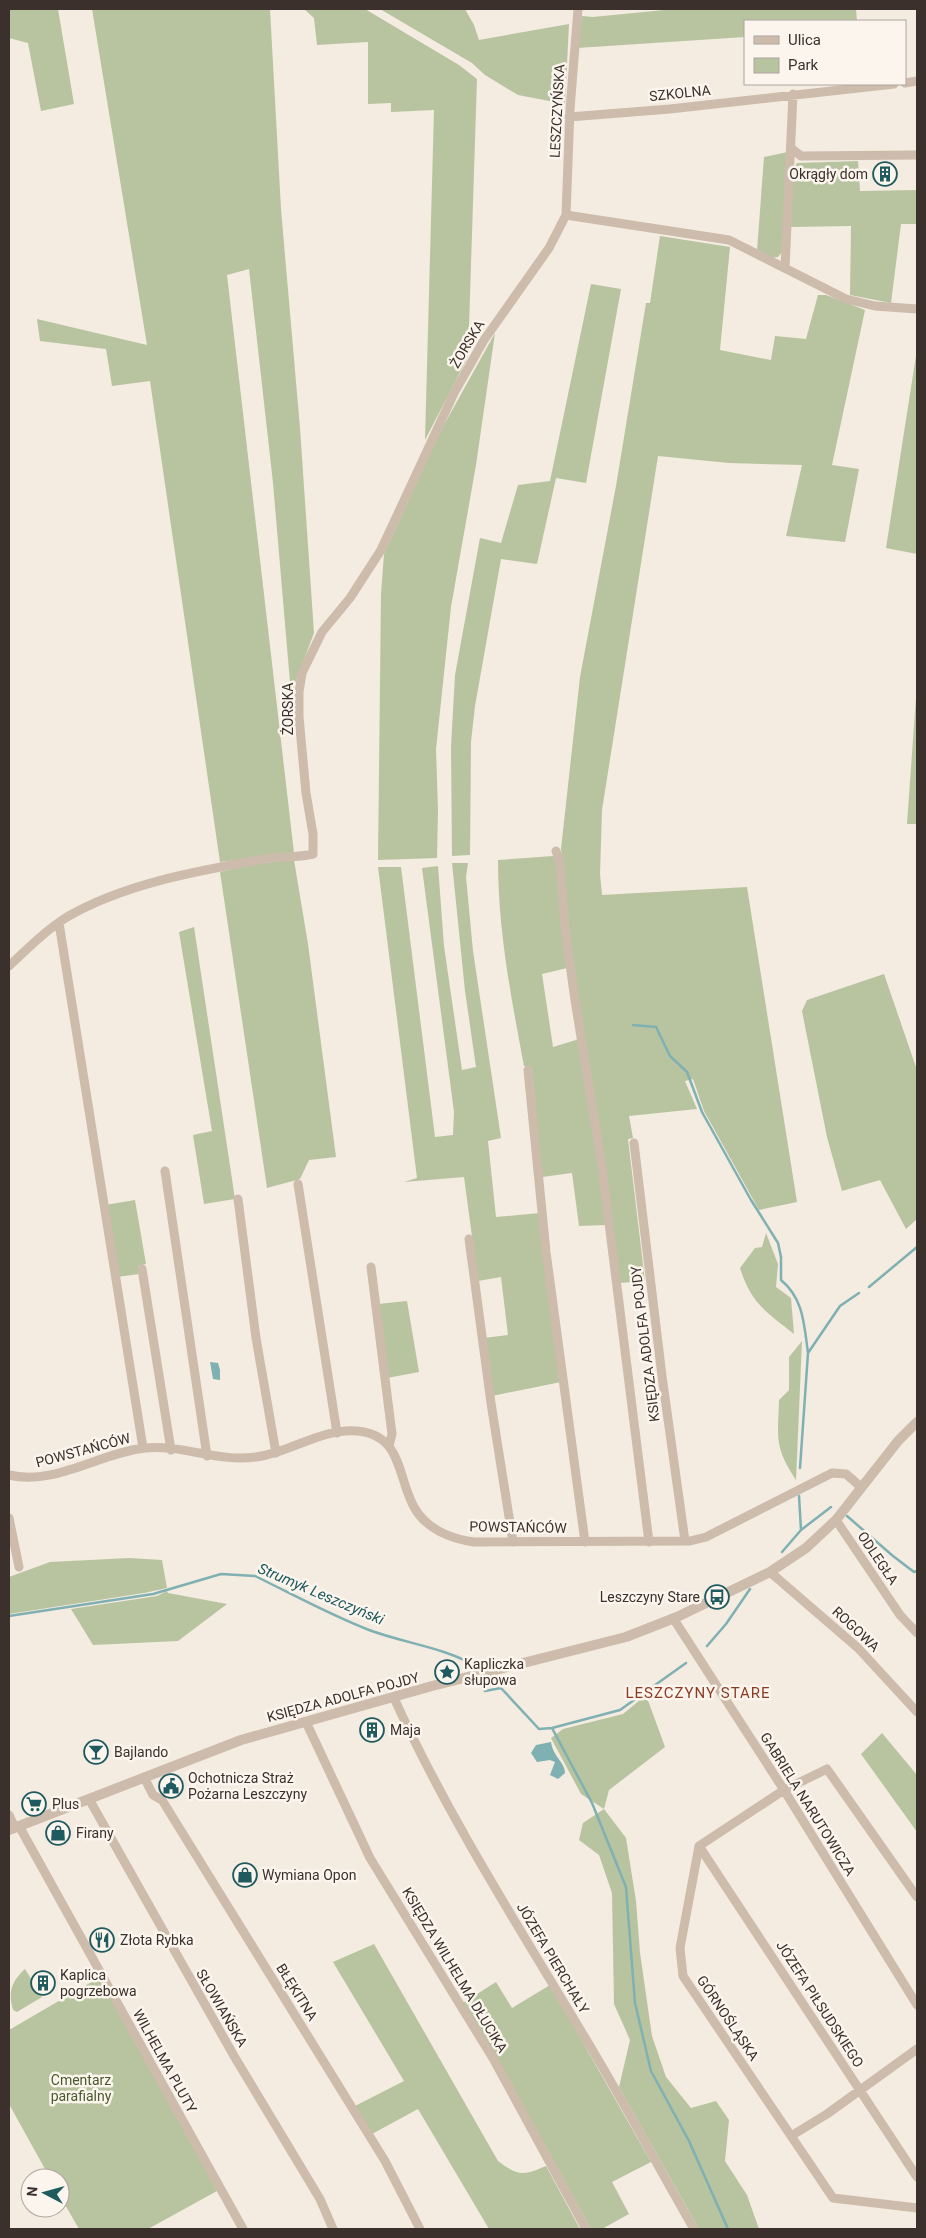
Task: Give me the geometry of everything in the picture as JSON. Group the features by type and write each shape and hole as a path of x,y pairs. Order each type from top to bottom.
{"street":[{"name":"LESZCZYŃSKA","path":"566,214 569,117 578,9"},
{"name":"SZKOLNA","path":"569,117 670,109 884,85"},
{"path":"785,268 794,94"},
{"path":"791,148 801,156"},
{"path":"790,165 801,156 917,155"},
{"path":"566,214 728,240 846,300 875,306 917,310"},
{"name":"ŻORSKA","path":"9,966 60,923 105,898 189,874 268,859 313,854 313,834 306,793 299,717 299,692 306,662 322,632 350,598 381,550 454,393 501,314 549,248 566,214"},
{"path":"556,851 560,862 565,929 575,1000 602,1167 649,1542"},
{"path":"60,923 143,1448"},
{"path":"528,1070 549,1270 585,1542"},
{"name":"KSIĘDZA ADOLFA POJDY","path":"634,1143 684,1542"},
{"path":"165,1171 207,1444 207,1456"},
{"path":"298,1184 337,1433"},
{"path":"238,1199 254,1329 276,1453"},
{"path":"469,1239 491,1403 513,1542"},
{"path":"371,1267 392,1434 389,1446"},
{"path":"142,1269 171,1450"},
{"name":"KSIĘDZA ADOLFA POJDY","path":"14,1828 230,1743 626,1637 673,1618 770,1572 801,1552 836,1520 898,1441 917,1422"},
{"name":"POWSTAŃCÓW","path":"9,1475 22,1478 40,1477 122,1452 143,1448 239,1459 276,1453 337,1433 350,1431 366,1433 389,1446 396,1455 413,1506 432,1526 448,1536 464,1540 513,1542 684,1542 706,1537 832,1473 846,1474 861,1487"},
{"path":"9,1518 19,1567"},
{"name":"ODLEGŁA","path":"836,1520 900,1615 917,1633"},
{"name":"ROGOWA","path":"770,1572 858,1648 917,1712"},
{"name":"GABRIELA NARUTOWICZA","path":"673,1618 784,1790 917,2005"},
{"name":"JÓZEFA PIERCHAŁY","path":"394,1698 415,1744 486,1874 594,2053 694,2229"},
{"name":"KSIĘDZA WILHELMA DŁUCIKA","path":"306,1722 370,1858 494,2060 586,2229"},
{"path":"699,1846 784,1790 827,1769 917,1897"},
{"name":"BŁĘKITNA","path":"144,1777 153,1795 162,1800 385,2161 420,2229"},
{"name":"SŁOWIAŃSKA","path":"89,1799 234,2056 320,2199 333,2229"},
{"name":"WILHELMA PLUTY","path":"9,1815 14,1828 243,2229"},
{"name":"JÓZEFA PIŁSUDSKIEGO","path":"699,1846 917,2177"},
{"name":"GÓRNOŚLĄSKA","path":"699,1846 680,1948 683,1976 833,2198 917,2208"},
{"path":"792,2136 917,2049"}],"green space":[{"path":"9,9 58,9 74,104 41,111 28,43 9,38"},
{"path":"92,9 270,9 281,209 300,428 314,633 291,694 273,483 249,269 227,275 294,853 220,862 150,381 112,386 106,349 40,341 37,319 147,345"},
{"path":"304,9 365,9 459,65 477,79 468,357 425,440 434,110 391,112 391,103 368,104 368,42 317,45 314,18"},
{"path":"380,9 465,9 474,25 479,40 569,24 565,104 518,95 485,75 472,63"},
{"path":"674,9 856,9 857,20 744,20 744,37 577,48 582,16 593,17"},
{"path":"788,152 782,252 778,257 772,258 757,251 764,157"},
{"path":"858,161 860,191 917,190 917,224 901,224 891,303 850,295 851,226 791,227 792,171 797,163"},
{"path":"660,236 730,247 720,350 771,360 775,336 806,339 818,295 826,295 865,310 832,465 859,469 845,542 786,536 802,465 729,463 658,456 602,810 600,874 602,895 747,887 797,1202 759,1210 704,1111 693,1079 685,1081 697,1109 629,1116 633,1138 628,1139 645,1281 619,1283 573,966 561,849 580,677 616,486 646,303 650,303"},
{"path":"591,284 621,289 586,483 556,478 537,564 501,559 475,706 471,742 470,855 452,856 451,747 455,675 480,538 501,543 518,485 550,481"},
{"path":"495,333 476,465 451,607 436,749 437,858 378,860 381,594 384,554 440,432"},
{"path":"917,349 917,554 886,548"},
{"path":"917,683 917,824 907,824"},
{"path":"553,856 557,861 567,968 542,974 553,1047 579,1039 607,1225 579,1226 572,1173 542,1177 532,1068 524,1066 506,963 500,912 498,860"},
{"path":"294,860 308,944 336,1157 309,1160 300,1179 267,1188 220,872 254,864"},
{"path":"452,863 468,863 466,877 473,951 501,1138 488,1141 496,1217 540,1213 561,1382 492,1396 484,1338 508,1335 501,1277 478,1281 464,1177 404,1182 417,1178 378,867 401,867 435,1137 453,1135 454,1112 422,868 438,866 444,946 462,1070 476,1067 465,991"},
{"path":"194,927 235,1199 204,1204 193,1135 212,1131 179,932"},
{"path":"884,974 917,1070 917,1219 906,1229 880,1180 842,1191 827,1137 802,1011 807,1000"},
{"path":"135,1200 146,1264 138,1266 139,1274 117,1277 105,1205"},
{"path":"766,1233 778,1264 776,1287 791,1298 794,1334 761,1306 749,1290 740,1268 755,1248 762,1247"},
{"path":"407,1301 419,1372 387,1378 378,1304"},
{"path":"802,1341 796,1480 784,1459 779,1442 779,1400 789,1390 789,1357"},
{"path":"129,1558 162,1560 167,1588 9,1614 9,1577 50,1562"},
{"path":"167,1591 168,1593 227,1604 178,1641 93,1645 71,1609 157,1596"},
{"path":"646,1695 665,1747 609,1790 604,1809 581,1794 551,1738 563,1729 623,1714"},
{"path":"882,1733 917,1775 917,1832 861,1754"},
{"path":"604,1809 626,1838 636,1901 640,1953 652,2036 666,2077 691,2108 716,2101 729,2120 725,2161 747,2195 759,2229 699,2229 619,2087 630,2040 614,2004 612,1893 599,1855 579,1840 583,1823"},
{"path":"374,1944 498,2161 511,2170 521,2173 532,2172 546,2166 580,2229 489,2229 418,2109 372,2134 353,2107 404,2081 333,1962"},
{"path":"25,1969 42,1997 17,2012 13,2010 11,1993 14,1983"},
{"name":"Cmentarz parafialny","path":"100,1977 217,2191 148,2229 79,2229 70,2213 70,2168 44,2168 9,2104 9,2030"},
{"path":"496,1982 512,2008 550,1985 651,2162 612,2182 629,2214 602,2229 591,2229 507,2076 463,2003"}],"water":[{"path":"210,1362 218,1363 220,1380 213,1379"},
{"path":"551,1742 565,1773 558,1779 550,1775 555,1762 550,1760 537,1762 531,1753 536,1745"}],"waterway":[{"path":"633,1025 656,1027 670,1056 687,1072 702,1112 751,1200 778,1243 781,1257 781,1280 789,1287 799,1304 808,1353"},
{"path":"869,1287 917,1247"},
{"path":"800,1468 808,1353 840,1306 859,1293"},
{"path":"782,1552 801,1530 799,1496"},
{"path":"801,1530 831,1507"},
{"path":"847,1516 893,1556 914,1572 917,1571"},
{"name":"Strumyk Leszczyński","path":"9,1616 153,1594 221,1574 255,1576 354,1624 436,1649 474,1665"},
{"path":"707,1646 726,1624 750,1589"},
{"path":"479,1682 485,1691 501,1688 539,1729 552,1728 620,1710 686,1663"},
{"path":"552,1728 592,1803 626,1887 635,2003 651,2071 689,2141 728,2229"}],"place":[{"name":"Okrągły dom","path":"885,174"},
{"name":"Leszczyny Stare","path":"717,1597"},
{"name":"Kapliczka słupowa","path":"447,1672"},
{"name":"Maja","path":"372,1730"},
{"name":"Bajlando","path":"96,1752"},
{"name":"Ochotnicza Straż Pożarna Leszczyny","path":"171,1786"},
{"name":"Plus","path":"34,1804"},
{"name":"Firany","path":"58,1833"},
{"name":"Wymiana Opon","path":"245,1875"},
{"name":"Złota Rybka","path":"102,1940"},
{"name":"Kaplica pogrzebowa","path":"43,1983"}],"district":[{"name":"LESZCZYNY STARE","path":"698,1693"}]}
